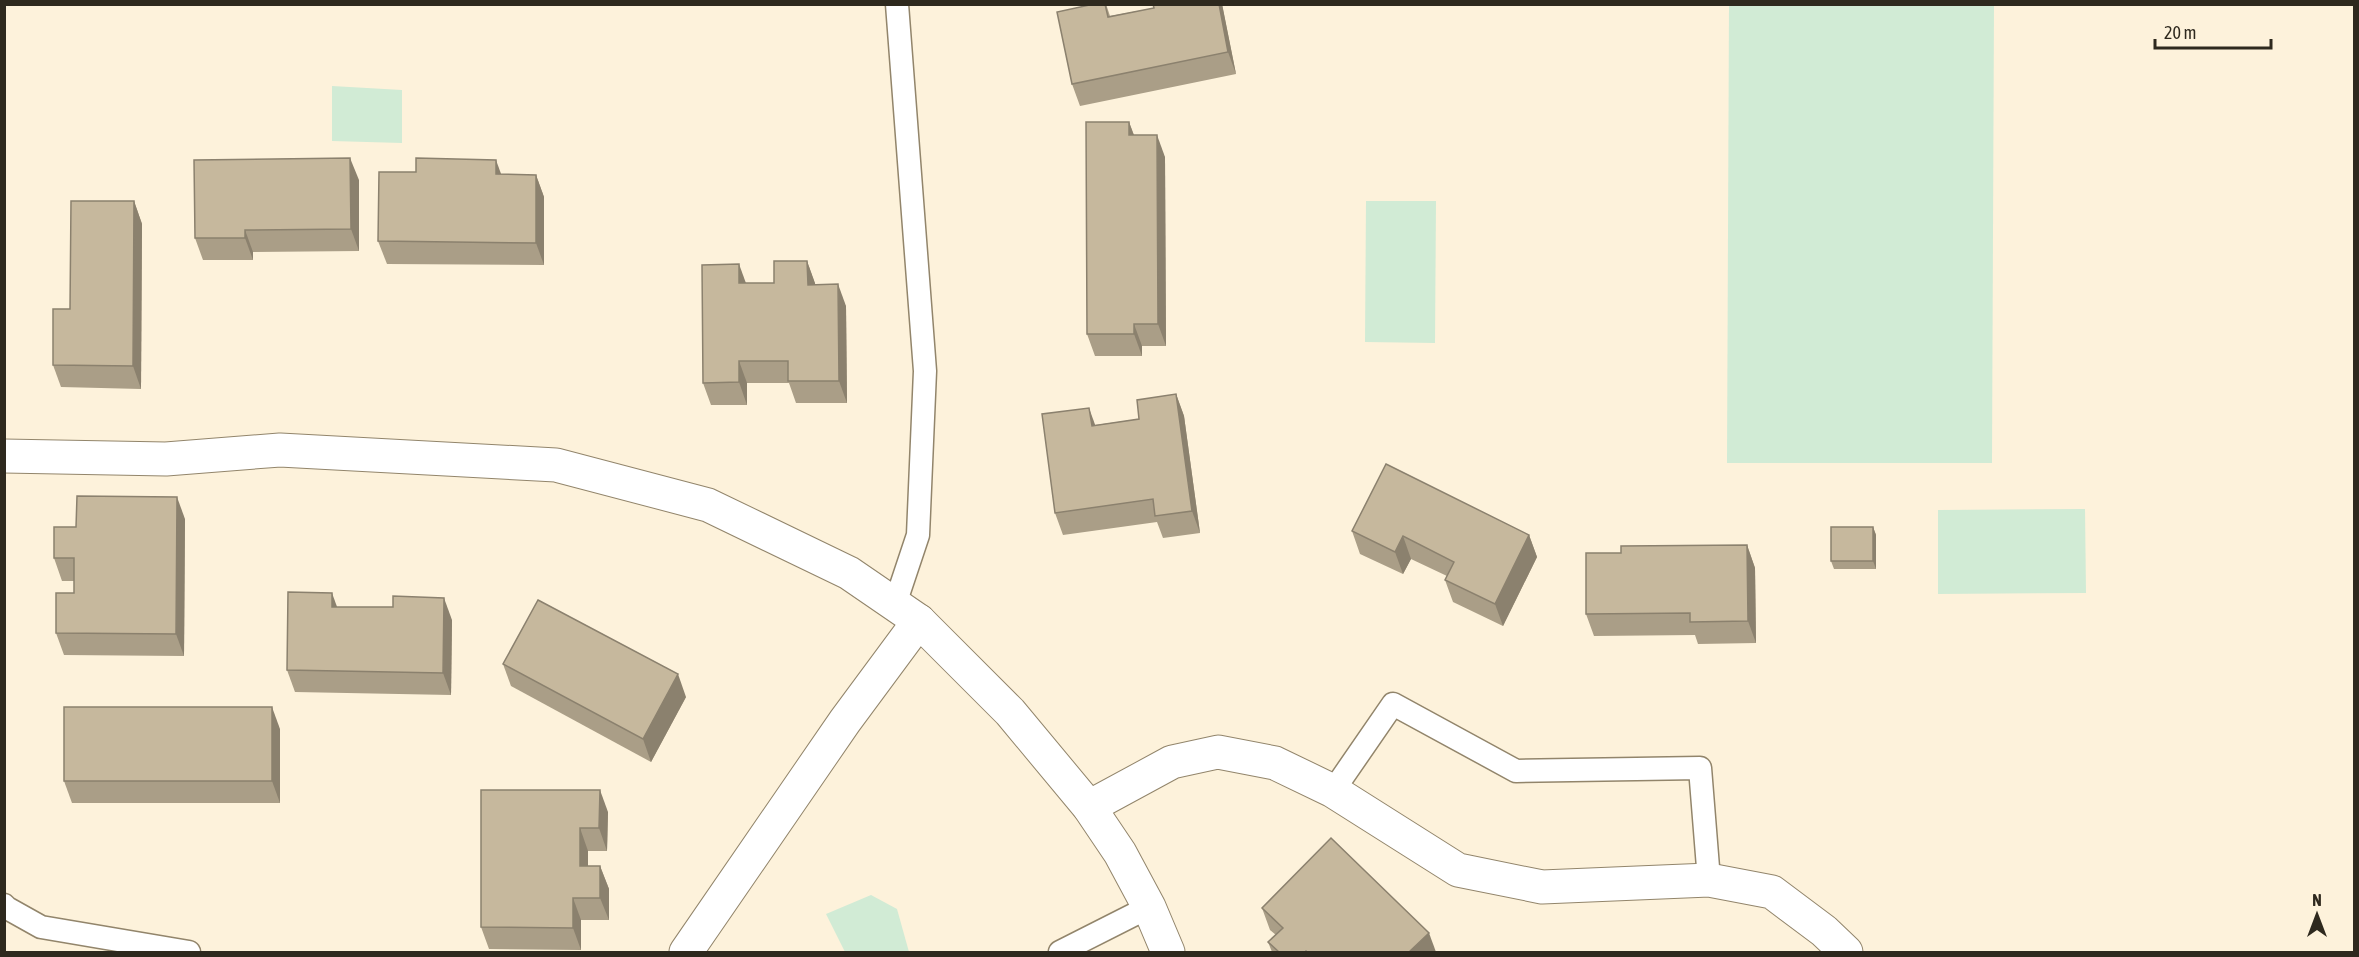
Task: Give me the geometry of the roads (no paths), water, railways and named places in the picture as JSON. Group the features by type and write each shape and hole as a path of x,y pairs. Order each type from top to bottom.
{"street":[{"path":"4,456 165,459 280,450 556,465 708,505 849,573 907,612 1010,712 1089,807 1120,853 1149,907 1168,952"},
{"path":"686,952 845,721 907,612"},
{"path":"1089,807 1172,762 1218,752 1275,763 1333,791 1458,870 1542,887 1709,880 1772,892 1824,931 1846,952"}],"lane":[{"path":"897,4 926,370 918,536 907,612"},
{"path":"1333,791 1393,704 1516,771 1700,768 1709,880"},
{"path":"4,905 7,909 41,927 189,952"},
{"path":"1060,952 1149,907"}]}
